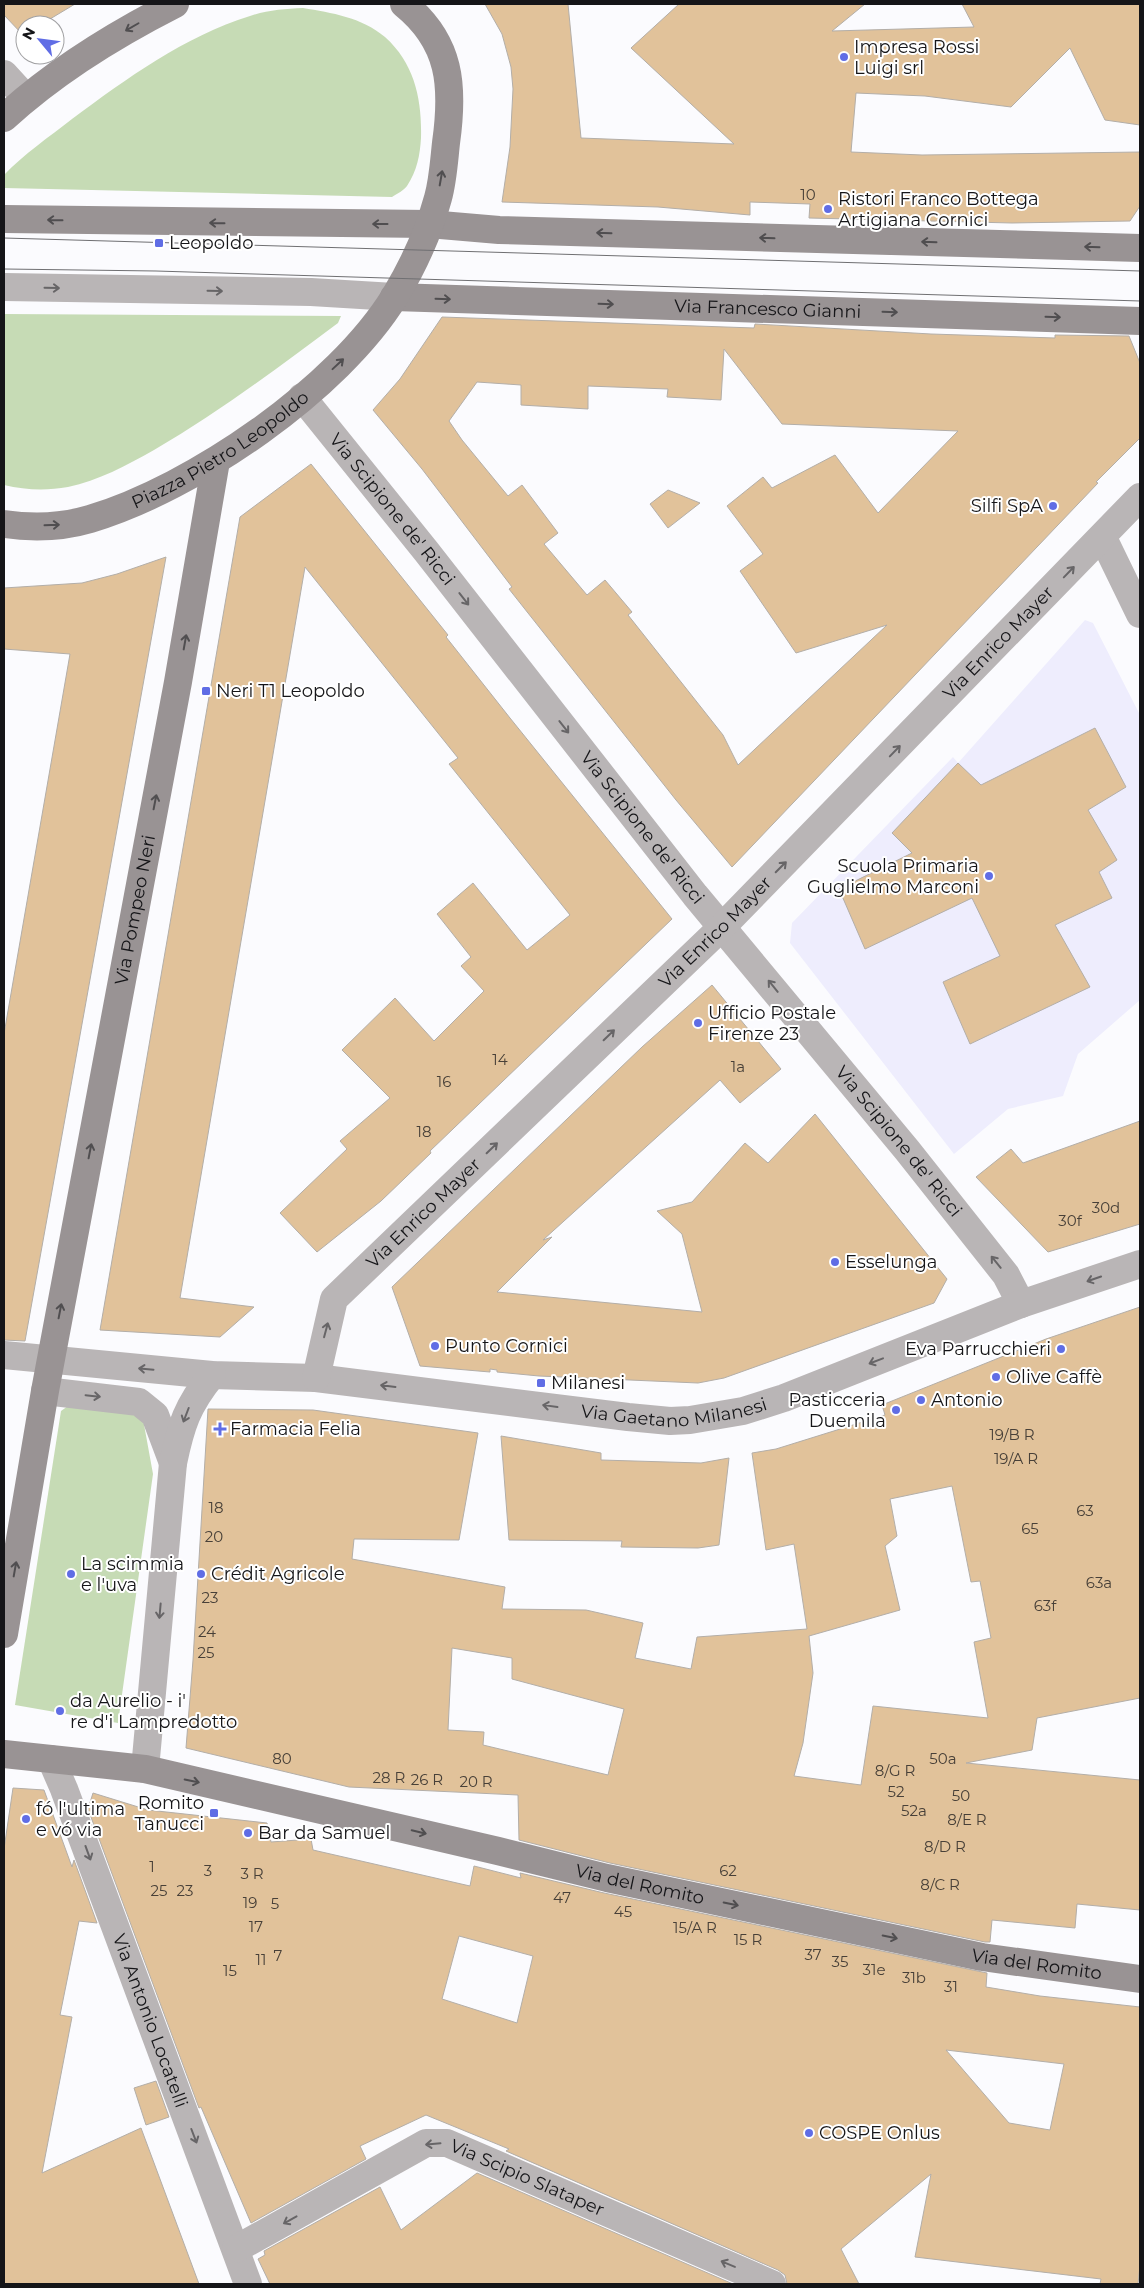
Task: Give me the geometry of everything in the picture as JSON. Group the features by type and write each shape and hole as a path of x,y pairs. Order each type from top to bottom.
{"street":[{"path":"4,118 26,98 98,48 175,4"},
{"name":"Piazza Pietro Leopoldo","path":"4,524 60,525 89,519 155,492 216,461 250,438 302,397 363,339 394,297 419,249 438,198 443,168 450,86 448,72 437,41 419,9"},
{"path":"4,74 26,98"},
{"path":"4,219 429,224 499,230 1140,248"},
{"path":"4,287 311,292 394,297"},
{"name":"Via Francesco Gianni","path":"394,297 1140,320"},
{"name":"Via Scipione de' Ricci","path":"302,397 722,926 1000,1267 1021,1304"},
{"name":"Via Pompeo Neri","path":"4,1634 50,1359 176,692 216,461"},
{"name":"Via Enrico Mayer","path":"316,1378 334,1299 722,926 1103,538 1140,497"},
{"path":"1103,538 1140,614"},
{"name":"Via Gaetano Milanesi","path":"4,1355 212,1375 316,1378 628,1417 670,1421 690,1420 743,1411 784,1398 1021,1304 1140,1264"},
{"path":"145,1769 173,1464 179,1434 189,1407 212,1375"},
{"path":"45,1391 139,1402 155,1415 173,1464"},
{"name":"Via del Romito","path":"4,1754 145,1769 498,1850 608,1878 982,1957 1140,1979"},
{"name":"Via Antonio Locatelli","path":"51,1759 64,1789 248,2284"},
{"name":"Via Scipio Slataper","path":"236,2249 426,2143 447,2143 772,2284"}],"shaded area":[{"name":"Scuola Primaria Guglielmo Marconi","path":"1085,620 1093,623 1140,715 1140,1000 1078,1054 1063,1096 1008,1109 954,1154 790,943 792,923 953,757 958,763"}],"green space":[{"path":"303,8 356,20 376,30 395,48 410,71 415,83 420,110 420,151 416,169 406,187 394,196 4,188 4,175 28,153 92,104 157,60 202,35 250,16 263,12"},
{"path":"4,314 341,316 338,323 225,405 154,450 123,467 90,481 68,487 28,489 4,485"},
{"path":"68,1406 134,1413 143,1419 153,1474 118,1723 15,1705 61,1411"}],"building":[{"path":"4,4 75,4 57,15 15,15 15,27 4,15"},
{"path":"485,4 568,4 581,138 734,144 631,48 679,4 865,4 832,31 974,27 962,4 1140,4 1140,125 1105,120 1070,48 1011,107 925,96 856,93 851,152 922,155 1140,152 1140,206 1130,221 1012,223 809,218 810,204 750,202 750,215 658,207 502,202 510,147 513,89 511,67 502,34"},
{"path":"442,317 754,328 755,324 931,334 1055,338 1055,335 1129,336 1140,363 1140,438 1096,482 1098,483 732,867 676,800 509,589 512,587 422,469 373,410 400,379","holes":["724,349 782,424 958,431 878,513 835,455 772,488 763,477 727,506 763,554 740,571 796,653 887,625 738,765 723,735 628,615 632,612 605,580 587,595 544,544 558,533 522,485 508,496 462,440 449,421 477,382 521,385 521,405 588,409 588,386 668,389 667,397 721,400"]},
{"path":"311,464 448,635 446,637 510,718 672,919 430,1151 431,1153 381,1201 317,1252 280,1213 347,1149 340,1141 390,1098 342,1050 395,998 434,1041 484,991 461,966 471,957 437,914 473,883 527,950 570,915 449,764 458,758 305,567 180,1298 254,1307 220,1337 100,1330 240,517"},
{"path":"668,490 700,503 668,528 650,504"},
{"path":"166,557 25,1341 4,1340 4,1034 70,654 4,649 4,588 82,583 117,574"},
{"name":"Scuola Primaria Guglielmo Marconi","path":"1095,728 1126,787 1088,810 1117,860 1099,872 1112,898 1055,925 1090,987 970,1044 943,982 1000,956 972,898 865,949 839,889 912,853 892,833 958,763 981,785"},
{"path":"712,985 781,1069 740,1103 720,1080 543,1240 552,1237 497,1292 702,1312 682,1234 657,1211 692,1202 745,1143 768,1163 815,1114 947,1279 934,1303 724,1378 698,1383 539,1376 497,1372 497,1370 490,1369 490,1372 420,1366 392,1287 642,1047"},
{"path":"1140,1121 1140,1224 1048,1252 976,1177 1011,1149 1023,1163"},
{"path":"1140,1307 1140,1698 1037,1718 1032,1750 966,1763 1140,1780 1140,1910 1077,1904 1075,1928 992,1920 990,1942 985,1942 610,1863 519,1840 518,1795 349,1787 186,1748 208,1409 313,1410 478,1433 459,1540 354,1539 352,1559 505,1587 502,1609 586,1610 643,1623 635,1658 691,1669 697,1637 807,1629 794,1544 766,1550 752,1453 776,1449 885,1415 882,1405 1046,1339","holes":["952,1486 971,1582 980,1581 991,1638 974,1642 988,1718 873,1706 861,1785 794,1776 803,1743 813,1673 809,1636 900,1610 885,1546 897,1536 890,1499","452,1648 512,1658 512,1679 624,1709 608,1775 483,1745 484,1732 448,1730"]},
{"path":"501,1436 601,1453 601,1460 701,1463 729,1458 719,1545 698,1548 621,1547 622,1541 509,1540"},
{"path":"13,1788 44,1790 72,1867 74,1860 97,1923 79,1921 60,2015 72,2017 42,2173 141,2128 199,2284 4,2284 4,1849"},
{"path":"93,1793 148,1810 267,1823 271,1842 311,1839 313,1850 470,1886 474,1866 521,1878 520,1873 604,1893 987,1973 986,1987 1040,1996 1140,2007 1140,2266 1138,2284 1100,2284 1101,2279 915,2257 931,2174 841,2249 859,2284 787,2284 785,2275 778,2270 506,2151 509,2149 426,2115 360,2146 366,2159 251,2223 201,2107 199,2108 88,1809","holes":["459,1936 533,1956 517,2023 442,1999","946,2050 1064,2064 1050,2130 1009,2123"]},
{"path":"156,2081 169,2117 146,2125 134,2088"},
{"path":"477,2173 733,2284 270,2284 258,2259 265,2255 264,2251 380,2187 401,2230"}],"tram line":[{"path":"4,238 1140,271"},
{"path":"4,269 156,271 1140,301"}],"place":[{"name":"Impresa Rossi Luigi srl","path":"844,57"},
{"name":"Ristori Franco Bottega Artigiana Cornici","path":"828,209"},
{"name":"Leopoldo","path":"159,243"},
{"name":"Silfi SpA","path":"1053,506"},
{"name":"Neri T1 Leopoldo","path":"206,691"},
{"name":"Scuola Primaria Guglielmo Marconi","path":"989,876"},
{"name":"Ufficio Postale Firenze 23","path":"698,1023"},
{"name":"Esselunga","path":"835,1262"},
{"name":"Punto Cornici","path":"435,1346"},
{"name":"Eva Parrucchieri","path":"1061,1349"},
{"name":"Olive Caffè","path":"996,1377"},
{"name":"Milanesi","path":"541,1383"},
{"name":"Antonio","path":"921,1400"},
{"name":"Pasticceria Duemila","path":"896,1410"},
{"name":"Farmacia Felia","path":"220,1429"},
{"name":"La scimmia e l'uva","path":"71,1574"},
{"name":"Crédit Agricole","path":"201,1574"},
{"name":"da Aurelio - i' re d'i Lampredotto","path":"60,1711"},
{"name":"Romito Tanucci","path":"214,1813"},
{"name":"fó l'ultima e vó via","path":"26,1819"},
{"name":"Bar da Samuel","path":"248,1833"},
{"name":"COSPE Onlus","path":"809,2133"}]}
